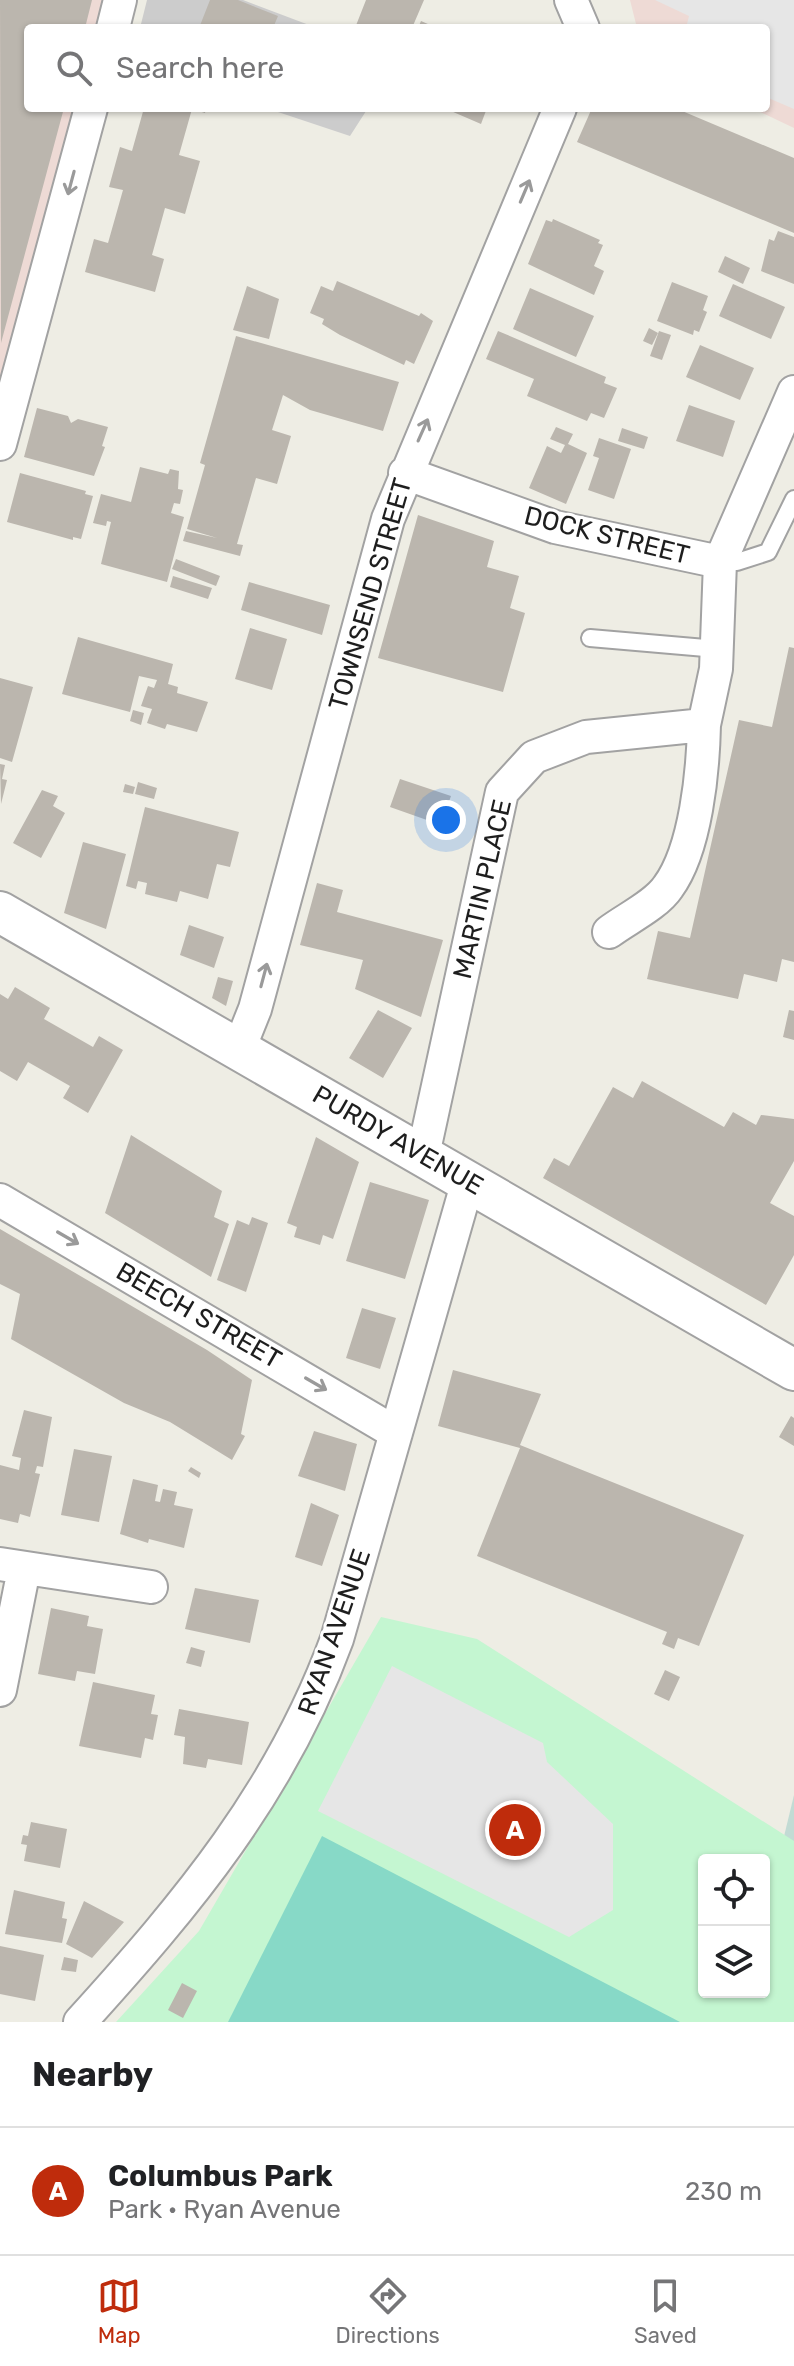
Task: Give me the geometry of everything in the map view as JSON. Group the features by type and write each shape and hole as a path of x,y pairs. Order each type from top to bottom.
{"street":[{"path":"114,24 120,0"},
{"path":"571,0 581,24"},
{"path":"0,444 90,112"},
{"name":"TOWNSEND STREET","path":"239,1049 255,1009 388,519 558,112"},
{"path":"609,932 667,889 684,856 703,765 704,725 717,649 720,562 794,392"},
{"name":"DOCK STREET","path":"405,473 555,527 720,562"},
{"name":"MARTIN PLACE","path":"423,1155 502,792 534,757 586,737 704,725"},
{"name":"PURDY AVENUE","path":"0,912 794,1370"},
{"name":"RYAN AVENUE","path":"80,2022 201,1882 285,1757 314,1701 337,1639 468,1181"},
{"name":"BEECH STREET","path":"0,1200 396,1433"},
{"path":"0,1690 12,1567 151,1587"}],"lane":[{"path":"720,562 737,562 768,552 794,499"},
{"path":"590,638 717,649"}],"shaded area":[{"path":"0,0 114,0 107,24 24,24 24,112 82,112 0,405"},
{"path":"147,0 243,0 306,24 141,24"},
{"path":"630,0 794,0 794,128 760,112 770,112 770,24 636,24"},
{"path":"655,0 794,0 794,109 770,99 770,24 687,24 689,16"},
{"path":"278,112 365,112 350,136"},
{"path":"392,1666 543,1743 547,1762 613,1824 613,1910 569,1937 318,1811"},
{"path":"794,1795 794,1864 780,1853"},
{"path":"322,1836 680,2022 228,2022"}],"green space":[{"path":"381,1617 477,1639 794,1841 794,2022 116,2022 199,1931"}],"building":[{"path":"0,0 92,0 86,24 24,24 24,112 63,112 1,343"},
{"path":"210,0 238,0 278,16 275,24 201,24"},
{"path":"366,0 424,0 414,24 357,24"},
{"path":"143,112 191,112 179,155 200,161 185,214 165,208 152,255 164,259 155,292 85,272 94,239 108,243 123,190 109,187 120,147 132,151"},
{"path":"453,112 486,112 481,124"},
{"path":"590,112 685,112 794,158 794,233 577,142"},
{"path":"553,219 600,240 598,243 603,245 594,266 604,271 594,295 528,264 546,220 552,222"},
{"path":"778,231 794,237 794,284 761,271 769,239 774,241"},
{"path":"725,256 750,268 743,284 718,272"},
{"path":"337,281 419,316 421,313 433,321 414,364 406,360 404,365 340,335 322,324 324,319 310,313 321,286 333,291"},
{"path":"672,282 708,296 703,310 707,312 699,332 694,330 693,335 657,321"},
{"path":"733,284 785,307 771,339 719,316"},
{"path":"247,286 279,299 269,339 233,330"},
{"path":"530,288 594,316 576,357 513,329"},
{"path":"649,328 658,333 652,345 643,341"},
{"path":"498,331 606,377 604,383 617,388 604,418 591,413 587,421 527,396 534,379 486,359"},
{"path":"659,331 671,335 662,360 650,356"},
{"path":"236,336 399,382 383,431 310,410 283,395 272,430 291,436 277,484 256,478 237,544 243,545 240,556 183,541 186,531 217,538 187,529 205,465 200,463"},
{"path":"700,345 754,368 740,400 686,377"},
{"path":"689,405 735,421 723,457 676,441"},
{"path":"37,408 68,416 71,423 78,419 108,427 102,446 105,447 94,476 24,457"},
{"path":"556,427 573,434 568,444 587,453 566,504 529,488 547,446 561,453 565,445 550,439"},
{"path":"622,428 648,437 644,449 618,441"},
{"path":"599,438 631,449 614,499 588,490 599,458 593,456"},
{"path":"140,467 168,474 170,469 179,471 178,489 183,490 180,504 174,503 171,513 184,517 167,582 101,564 111,522 107,521 106,526 93,523 101,494 131,502"},
{"path":"20,473 86,491 85,494 93,496 81,539 73,537 73,540 7,522"},
{"path":"418,515 494,541 487,567 519,576 510,608 525,613 503,692 378,658"},
{"path":"176,559 220,576 216,586 172,569"},
{"path":"173,576 212,588 208,599 170,587"},
{"path":"249,582 330,605 322,635 241,610"},
{"path":"250,628 287,639 272,690 235,679"},
{"path":"78,637 173,664 168,684 178,687 177,693 208,702 197,732 167,724 165,729 147,723 152,709 141,706 148,686 154,688 157,680 139,676 130,712 62,694"},
{"path":"789,647 794,648 794,962 782,959 777,982 744,974 738,999 647,979 658,931 690,938 739,720 772,727"},
{"path":"0,678 33,687 12,762 0,758"},
{"path":"133,710 144,713 141,725 130,721"},
{"path":"0,764 5,765 2,779 7,780 1,804"},
{"path":"400,779 451,796 441,825 390,807"},
{"path":"138,782 157,788 154,799 135,794"},
{"path":"125,784 135,787 133,794 123,792"},
{"path":"42,790 58,796 53,806 65,813 41,858 13,843"},
{"path":"145,807 239,832 230,867 217,864 208,899 180,891 177,902 145,894 147,883 138,881 136,889 126,886"},
{"path":"83,842 126,854 106,929 64,913"},
{"path":"317,883 343,890 337,912 443,940 421,1017 355,989 363,960 300,945"},
{"path":"189,925 224,937 214,968 180,955"},
{"path":"218,977 233,981 226,1006 212,998"},
{"path":"15,987 50,1008 44,1019 93,1047 99,1036 123,1050 88,1113 63,1098 70,1086 28,1062 17,1081 0,1071 0,994 8,999"},
{"path":"378,1010 412,1028 383,1078 349,1058"},
{"path":"789,1010 794,1011 794,1040 783,1037"},
{"path":"642,1081 724,1127 733,1112 756,1125 761,1115 794,1119 794,1161 770,1203 794,1216 794,1255 766,1305 543,1178 554,1158 569,1166 613,1087 633,1098"},
{"path":"131,1135 222,1191 214,1217 229,1224 211,1277 105,1213"},
{"path":"316,1137 359,1162 333,1239 323,1235 320,1245 294,1237 297,1227 287,1223"},
{"path":"370,1182 429,1200 405,1279 346,1261"},
{"path":"252,1217 268,1223 246,1292 217,1280 237,1220 249,1225"},
{"path":"0,1229 207,1350 252,1380 241,1434 245,1436 232,1460 170,1422 124,1403 11,1339 20,1294 0,1284"},
{"path":"362,1308 396,1318 380,1369 346,1358"},
{"path":"453,1370 541,1394 520,1445 744,1535 699,1646 678,1638 674,1649 662,1644 667,1632 477,1556 520,1448 438,1426"},
{"path":"24,1410 52,1417 43,1467 37,1466 35,1473 40,1474 30,1517 20,1514 18,1523 0,1519 0,1465 19,1470 21,1458 12,1456"},
{"path":"791,1416 794,1418 794,1446 779,1437"},
{"path":"314,1431 357,1444 345,1491 298,1476"},
{"path":"74,1449 112,1456 99,1522 61,1515"},
{"path":"191,1467 201,1473 199,1478 188,1471"},
{"path":"133,1479 158,1485 155,1501 160,1502 163,1489 177,1492 174,1505 193,1509 184,1548 149,1539 148,1543 120,1534"},
{"path":"311,1503 339,1515 322,1566 295,1557"},
{"path":"195,1588 259,1600 250,1643 185,1629"},
{"path":"51,1608 89,1616 87,1626 103,1629 95,1674 77,1671 75,1681 38,1674"},
{"path":"191,1647 205,1651 201,1667 186,1663"},
{"path":"665,1670 680,1677 669,1701 654,1694"},
{"path":"93,1682 155,1695 151,1714 158,1715 153,1740 145,1738 141,1758 79,1746"},
{"path":"179,1709 249,1722 242,1765 208,1759 206,1768 183,1764 185,1737 174,1735"},
{"path":"31,1822 67,1829 60,1868 24,1861 27,1845 21,1844 23,1835 28,1836"},
{"path":"14,1890 65,1902 62,1918 67,1919 62,1943 5,1934"},
{"path":"84,1901 124,1922 92,1958 66,1944"},
{"path":"0,1946 44,1955 35,2001 0,1994"},
{"path":"64,1957 78,1960 76,1972 61,1970"},
{"path":"182,1983 197,1991 183,2018 168,2010"}],"place":[{"name":"Columbus Park","path":"515,1830"}]}
